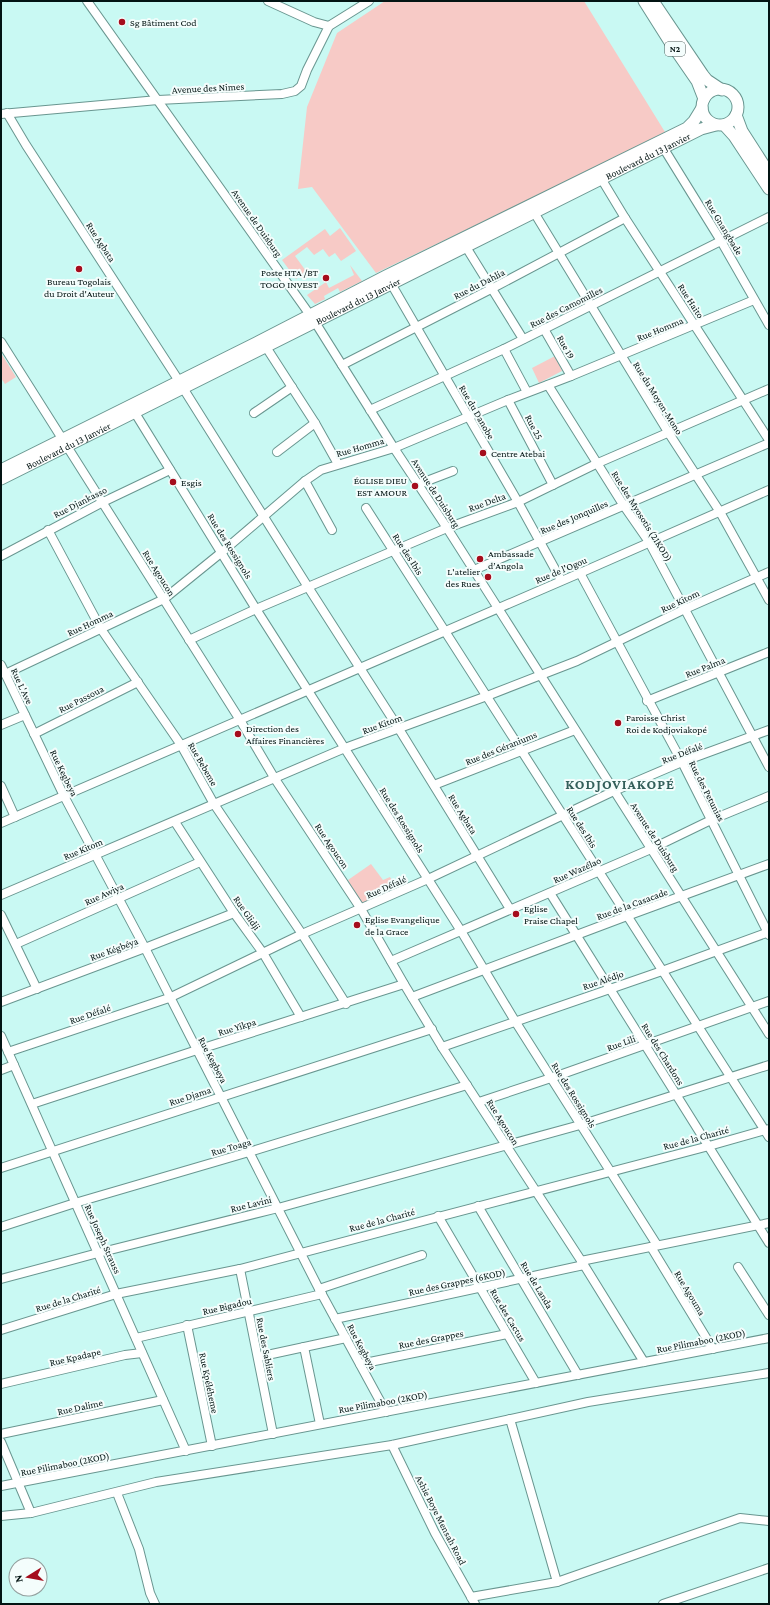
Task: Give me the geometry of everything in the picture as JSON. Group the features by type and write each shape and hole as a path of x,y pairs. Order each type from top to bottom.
{"highway":[{"name":"N2","path":"644,1 697,81 703,103"},
{"name":"N2","path":"653,1 703,75 722,90"},
{"path":"769,173 742,131 736,115 736,101 730,93 722,90 711,92 703,103 703,112 708,120 720,125 734,136 769,189"},
{"name":"Boulevard du 13 Janvier","path":"662,145 687,128 694,121 703,103"},
{"path":"720,125 731,121 736,115"},
{"name":"Boulevard du 13 Janvier","path":"1,470 64,443 662,145 701,129 720,125"},
{"name":"Boulevard du 13 Janvier","path":"389,280 466,247 532,210"},
{"name":"Boulevard du 13 Janvier","path":"181,384 266,347 313,319"},
{"name":"Boulevard du 13 Janvier","path":"1,479 64,443"}],"street":[{"name":"Avenue de Duisburg","path":"87,1 313,319 651,849 683,896 769,1034"},
{"path":"268,1 314,22 329,26 369,1"},
{"name":"Avenue des Nimes","path":"4,113 158,100 282,94 295,92 301,86 329,26"},
{"name":"Rue Agbata","path":"4,113 181,384 399,729 510,909"},
{"name":"Rue Gnangbade","path":"662,145 721,241 769,325"},
{"name":"Rue Haito","path":"600,176 625,218 744,400 769,442"},
{"name":"Rue du Moyen-Mono","path":"532,210 559,252 620,355 720,512 769,600"},
{"name":"Rue des Camomilles","path":"370,410 504,349 769,217"},
{"name":"Rue du Dahlia","path":"342,365 491,289 625,218"},
{"path":"466,247 523,339"},
{"name":"Rue du Danobe","path":"389,280 518,502 561,580"},
{"name":"Rue Homma","path":"5,674 164,599 305,481 321,470 394,448 467,416 695,326 754,300"},
{"name":"Rue 19","path":"544,329 571,376"},
{"name":"Rue Agoucon","path":"1,342 240,720 275,779 361,909 442,1047 479,1102 644,1362"},
{"path":"266,347 315,423 338,464"},
{"path":"504,349 527,392"},
{"name":"Rue des Myosotis (21KOD)","path":"548,385 598,462 624,506 649,542 769,767"},
{"path":"254,413 292,387"},
{"name":"Rue Delta","path":"189,640 256,609 447,528 518,502 598,462 769,389"},
{"name":"Rue 25","path":"508,400 554,484"},
{"name":"Rue des Rossignols","path":"133,409 256,609 309,690 461,931 580,1125 611,1171 654,1246"},
{"path":"277,452 315,423"},
{"name":"Rue des Jonquilles","path":"474,570 696,476 769,442"},
{"name":"Rue Djankasso","path":"1,556 103,502 170,470"},
{"path":"419,484 453,471"},
{"path":"305,481 332,530"},
{"name":"Rue de l'Ogou","path":"360,667 561,580 580,574 649,542 769,490"},
{"name":"Rue des Ibis","path":"366,508 662,971 767,1132"},
{"name":"Rue Bebeme","path":"48,530 101,629 181,745 214,804 302,934 346,1004"},
{"name":"Rue Kitom","path":"1,895 345,748 577,661 685,609 769,572"},
{"name":"Rue des Petunias","path":"580,574 616,643 682,762 768,933"},
{"name":"Rue Palma","path":"647,700 769,652"},
{"name":"Rue L'Ave","path":"1,665 25,715"},
{"path":"1,823 360,667"},
{"name":"Rue Passoua","path":"34,734 138,682"},
{"path":"1,726 25,715"},
{"name":"Rue Kegbeya","path":"25,715 64,796 145,948 169,998 320,1292 386,1412"},
{"name":"Rue des Géraniums","path":"434,785 575,730"},
{"name":"Rue Défalé","path":"8,1052 169,998 302,934 428,879 614,791 682,762 754,737 769,730"},
{"path":"1,786 15,817"},
{"name":"Rue Wazélao","path":"391,961 651,849 711,820 769,796"},
{"name":"Rue Glidji","path":"174,822 234,913 263,953 301,1017"},
{"name":"Rue Awiya","path":"16,944 200,862"},
{"name":"Rue de la Casacade","path":"412,997 769,864"},
{"name":"Rue des Chardons","path":"550,893 769,1242"},
{"name":"Rue Kégbéya","path":"1,1002 234,913"},
{"path":"1,915 37,989"},
{"name":"Rue Alédjo","path":"442,1047 768,933"},
{"name":"Rue Yikpa","path":"32,1104 197,1050 346,1004 404,984"},
{"name":"Rue Lili","path":"479,1102 769,1001"},
{"name":"Rue Djama","path":"1,1168 432,1029"},
{"name":"Rue Joseph Strauss","path":"1,1036 186,1451"},
{"path":"1,1070 14,1065"},
{"name":"Rue Lavini","path":"1,1279 278,1208 506,1146 580,1125 769,1065"},
{"name":"Rue Toaga","path":"1,1227 75,1203 249,1152 467,1085"},
{"name":"Rue de la Charité","path":"1,1330 116,1294 240,1269 611,1171 767,1132"},
{"name":"Rue de Landa","path":"478,1206 578,1375"},
{"name":"Rue des Cactus","path":"438,1216 536,1383"},
{"name":"Rue des Grappes (6KOD)","path":"335,1319 521,1278 654,1246 769,1223"},
{"name":"Rue Agouma","path":"654,1246 713,1349"},
{"name":"Rue Bigadou","path":"136,1338 249,1312 320,1292 422,1255"},
{"path":"738,1267 769,1315"},
{"name":"Rue des Sabliers","path":"240,1269 273,1434"},
{"name":"Rue Kpéléheme","path":"187,1326 212,1446"},
{"name":"Rue des Grappes","path":"360,1364 507,1334"},
{"path":"258,1357 346,1338"},
{"name":"Rue Pilimaboo (2KOD)","path":"1,1486 769,1338"},
{"path":"304,1347 320,1424"},
{"name":"Rue Kpadape","path":"1,1384 125,1355 142,1353"},
{"path":"1,1516 31,1513 117,1493 156,1482 392,1444 588,1402 769,1372"},
{"name":"Rue Dalime","path":"1,1434 163,1400"},
{"path":"510,1419 557,1582"},
{"path":"1,1442 31,1513"},
{"name":"Ashie Boye Mensah Road","path":"392,1444 435,1533 473,1601"},
{"path":"117,1493 139,1548 154,1604"},
{"path":"473,1601 557,1582 740,1518 769,1521"},
{"path":"663,1604 769,1568"}],"shaded area":[{"path":"385,1 584,1 665,132 574,178 376,273 312,187 298,189 307,107 337,33"},
{"path":"340,228 356,251 341,261 335,253 329,257 323,249 314,255 307,247 295,256 306,271 296,279 282,260 325,229 330,236"},
{"path":"350,265 362,281 340,292 338,288 324,296 325,299 315,304 307,295 326,282 329,288 354,275"},
{"path":"1,353 16,377 5,384 1,378"},
{"path":"555,356 562,371 539,383 532,368"},
{"path":"371,864 383,880 390,877 396,887 362,906 348,880"}],"place":[{"name":"Sg Bâtiment Cod","path":"122,22"},
{"name":"Bureau Togolais du Droit d'Auteur","path":"79,269"},
{"name":"Poste HTA /BT TOGO INVEST","path":"326,278"},
{"name":"Centre Atebai","path":"483,453"},
{"name":"Esgis","path":"173,482"},
{"name":"ÉGLISE DIEU EST AMOUR","path":"415,486"},
{"name":"Ambassade d’Angola","path":"480,559"},
{"name":"L'atelier des Rues","path":"488,577"},
{"name":"Paroisse Christ Roi de Kodjoviakopé","path":"618,723"},
{"name":"Direction des Affaires Financières","path":"238,734"},
{"name":"Eglise Praise Chapel","path":"516,914"},
{"name":"Eglise Evangelique de la Grace","path":"357,925"}],"district":[{"name":"KODJOVIAKOPÉ","path":"620,784"}]}
